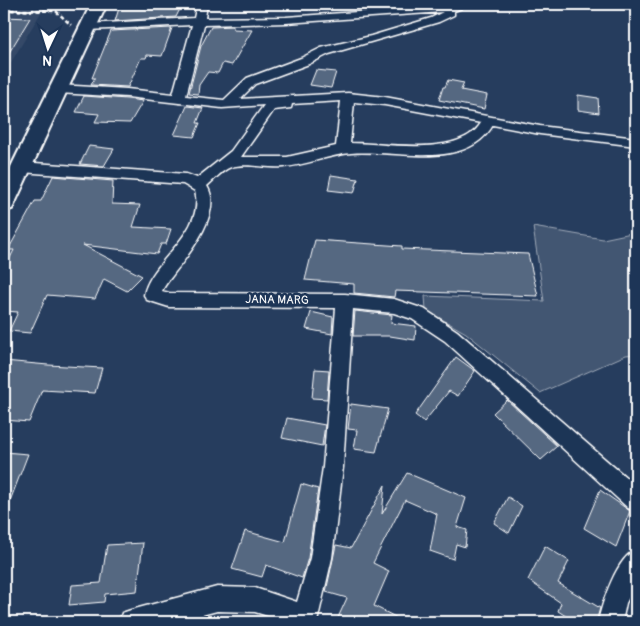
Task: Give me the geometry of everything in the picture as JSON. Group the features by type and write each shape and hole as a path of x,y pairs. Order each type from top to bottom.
{"highway":[{"path":"4,203 99,4"}],"street":[{"path":"179,98 202,4"},
{"path":"628,4 636,4"},
{"path":"86,31 119,24 286,20 456,6"},
{"path":"228,104 251,81 305,62 325,51 435,20 448,15 456,6"},
{"path":"58,89 179,98 228,104 348,97 385,101 540,130 636,142"},
{"path":"342,150 348,97"},
{"path":"21,166 186,179 198,185 236,154 270,107 305,103 327,106 348,97"},
{"path":"224,164 240,162 280,163 342,150 430,150 461,146 478,137 486,129 489,120"},
{"name":"JANA MARG","path":"198,185 203,191 204,204 196,228 154,288 153,295 169,300 345,301 394,306 418,314 451,336 636,500"},
{"path":"131,622 217,599 255,600 305,619 321,558 333,467 345,301"},
{"path":"610,622 616,600 636,561"}],"path":[{"path":"4,10 56,11 72,26 76,33 86,31"}],"shaded area":[{"path":"4,4 46,4 4,74"},
{"path":"533,227 603,239 636,232 636,354 626,355 540,393 466,333 426,310 425,296 544,301"}],"building":[{"path":"120,5 180,9 176,17 115,21"},
{"path":"4,17 30,18 4,61"},
{"path":"233,26 233,29 252,30 232,65 223,63 218,73 208,72 199,85 198,94 189,93 201,46 211,27"},
{"path":"172,28 162,56 147,55 146,58 141,58 128,87 91,85 111,31"},
{"path":"316,70 336,72 331,88 310,85"},
{"path":"448,80 464,83 461,90 487,95 484,109 439,100 443,87 445,87"},
{"path":"578,95 598,98 599,113 578,110"},
{"path":"84,96 143,101 130,123 95,122 99,114 76,112"},
{"path":"187,106 203,108 197,123 200,123 194,137 174,135"},
{"path":"89,146 114,149 104,166 80,164"},
{"path":"331,175 358,179 354,193 328,190"},
{"path":"53,176 113,181 112,204 140,205 133,227 171,229 166,244 161,244 157,254 83,245 142,276 127,291 104,279 95,299 47,295 30,333 9,331 18,312 4,311 4,270 14,250 8,250 35,201 41,201"},
{"path":"315,240 402,246 402,249 528,254 538,296 395,291 394,297 354,293 354,284 305,280"},
{"path":"355,311 392,315 391,323 416,326 415,340 390,336 353,336"},
{"path":"311,312 333,317 332,334 306,329"},
{"path":"456,357 475,371 458,396 449,391 424,422 415,415"},
{"path":"4,361 102,368 95,393 42,390 29,422 4,420"},
{"path":"315,369 329,370 327,399 312,398"},
{"path":"507,400 557,446 541,460 493,413"},
{"path":"351,404 388,409 376,452 354,449 357,430 348,429"},
{"path":"287,418 325,425 322,446 282,438"},
{"path":"4,452 28,454 5,514 4,514"},
{"path":"407,473 466,498 457,527 467,530 465,547 456,544 453,559 430,551 437,514 405,500 373,563 389,571 374,606 405,622 336,622 347,598 326,592 336,545 351,548 385,485 382,514"},
{"path":"301,484 318,489 308,558 302,578 266,565 262,577 232,569 245,531 285,542"},
{"path":"600,490 630,511 616,547 584,528"},
{"path":"508,497 522,506 509,533 494,523"},
{"path":"143,543 137,591 105,594 104,602 69,605 72,585 101,583 107,545"},
{"path":"545,546 569,561 558,583 600,608 596,622 575,622 558,611 561,603 528,580"}]}
